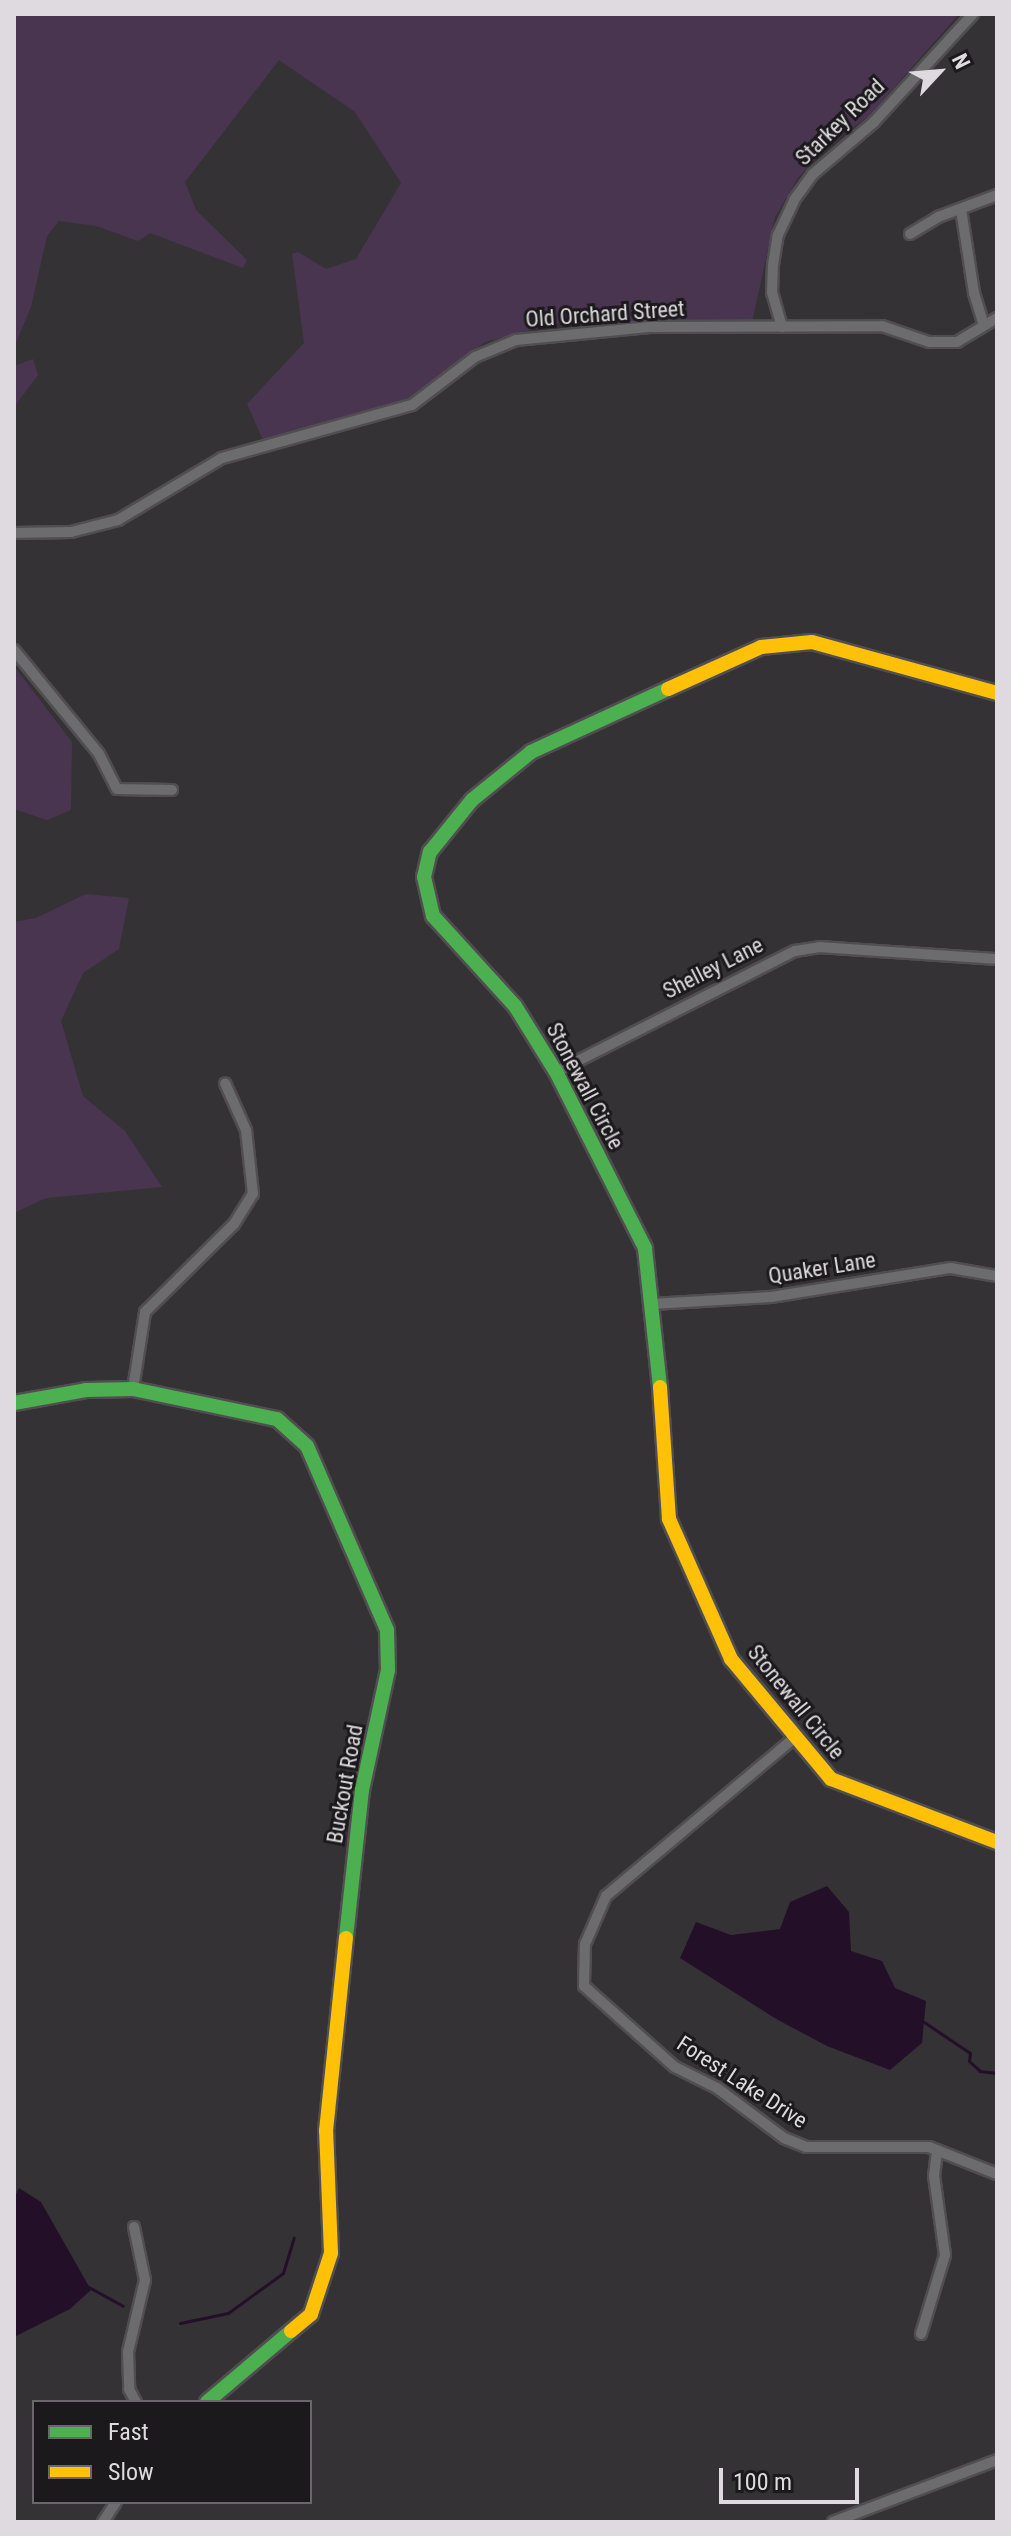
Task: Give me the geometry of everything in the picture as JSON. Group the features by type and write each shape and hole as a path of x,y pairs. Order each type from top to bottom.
{"street":[{"name":"Starkey Road","path":"782,327 772,293 773,265 778,235 794,200 813,174 874,122 947,36 973,14"},
{"path":"910,234 997,195"},
{"path":"961,209 974,293 984,326"},
{"name":"Old Orchard Street","path":"14,533 71,532 118,520 222,458 412,405 475,357 503,343 578,331 882,326 929,342 957,342 997,318"},
{"name":"Stonewall Circle","path":"997,693 812,642 761,647 531,752 479,792 430,852 426,896 433,916 515,1006 556,1072 645,1248 652,1304 665,1499 675,1541 731,1659 793,1739 831,1779 997,1842"},
{"path":"14,650 99,754 117,789 172,790"},
{"name":"Shelley Lane","path":"556,1072 795,951 820,947 997,959"},
{"path":"133,1389 145,1312 234,1224 253,1194 246,1130 225,1083"},
{"name":"Quaker Lane","path":"652,1304 771,1297 941,1269 997,1276"},
{"name":"Buckout Road","path":"14,1403 86,1390 133,1389 277,1419 307,1446 371,1583 388,1640 385,1697 362,1790 326,2131 331,2253 311,2314 209,2400"},
{"name":"Forest Lake Drive","path":"793,1739 606,1896 585,1944 584,1986 675,2067 717,2088 784,2138 806,2147 896,2144 937,2150 997,2174"},
{"path":"921,2334 945,2255 934,2176 937,2150"},
{"path":"134,2227 145,2280 128,2352 129,2389 135,2400"},
{"path":"833,2522 997,2460"},
{"path":"103,2522 115,2504"}],"shaded area":[{"path":"14,14 959,14 869,116 825,147 798,178 775,217 752,322 567,321 485,342 410,399 263,440 247,404 304,343 292,254 298,252 326,269 356,259 401,183 355,112 279,60 185,182 196,210 247,260 243,268 150,233 138,241 96,226 59,221 47,236 31,307 14,347"},
{"path":"33,359 38,375 14,407 14,366"},
{"path":"14,666 72,742 71,810 47,820 14,809"},
{"path":"86,894 129,898 119,949 83,973 61,1021 83,1096 125,1131 162,1187 46,1198 14,1213 14,922 36,918"},
{"path":"827,1886 849,1912 851,1951 882,1961 895,1988 926,2001 922,2043 890,2070 827,2046 778,2020 680,1958 696,1922 731,1935 780,1929 790,1902"},
{"path":"19,2188 41,2202 91,2290 70,2309 14,2337 14,2199"}],"waterway":[{"path":"924,2022 970,2053 969,2061 980,2071 997,2073"},
{"path":"180,2323 228,2313 283,2273 294,2238"},
{"path":"85,2285 123,2306"}],"traffic: fast":[{"path":"660,1387 645,1248 556,1072 515,1006 433,916 424,877 430,852 472,800 531,752 668,689"},
{"path":"14,1403 86,1390 133,1389 277,1419 307,1446 387,1630 388,1670 362,1790 346,1938"},
{"path":"209,2400 291,2331"}],"traffic: slow":[{"path":"668,689 761,647 812,642 997,693"},
{"path":"660,1387 669,1519 731,1659 831,1779 997,1842"},
{"path":"291,2331 311,2314 331,2253 326,2131 346,1938"}]}
